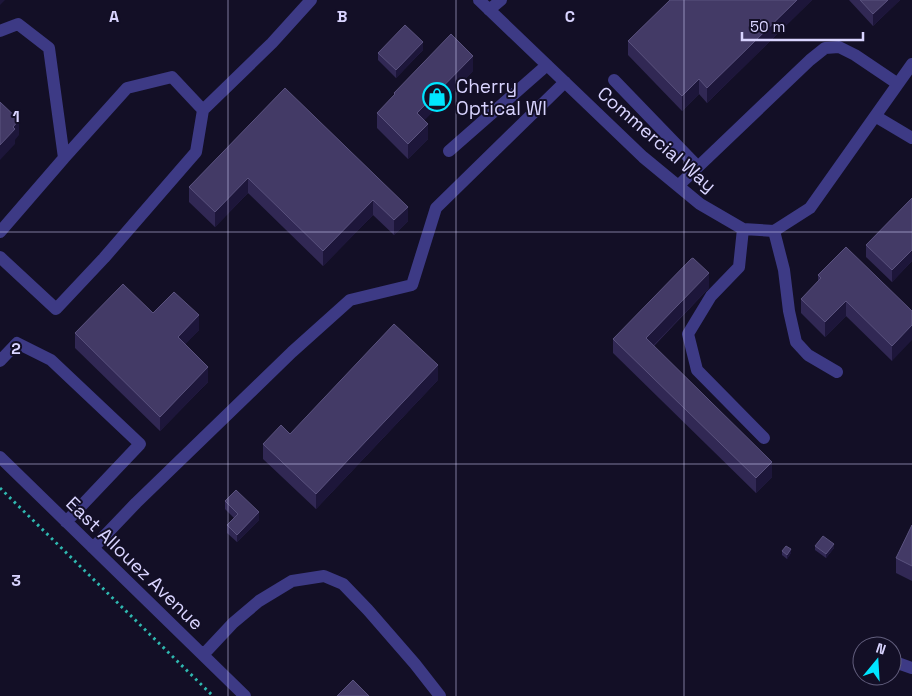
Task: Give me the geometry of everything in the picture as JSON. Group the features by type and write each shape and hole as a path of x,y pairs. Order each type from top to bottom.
{"street":[{"path":"0,257 56,309 104,258 196,152 203,110 272,43 311,0"},
{"name":"Commercial Way","path":"479,0 643,157 700,204 743,229 774,231"},
{"path":"489,10 501,0"},
{"path":"0,31 18,24 49,48 64,158"},
{"path":"678,186 810,60 825,48 839,47 855,54 898,84"},
{"path":"837,372 808,355 796,342 789,311 784,270 774,231 810,208 912,64"},
{"path":"449,151 547,65"},
{"path":"0,232 127,88 172,77 203,110"},
{"path":"614,80 698,167"},
{"path":"93,548 136,503 292,352 350,300 412,286 436,208 565,82"},
{"path":"875,116 912,138"},
{"path":"743,229 740,267 711,296 688,334 697,370 764,438"},
{"path":"0,361 17,343 51,360 140,444 66,522"},
{"name":"East Allouez Avenue","path":"0,457 245,696"},
{"path":"203,655 233,622 259,601 292,581 324,576 343,584 362,603 440,696"}],"path":[{"path":"0,488 213,696"}],"building":[{"path":"670,0 797,0 707,88 699,79 682,96 628,41"},
{"path":"860,0 888,0 873,14"},
{"path":"405,25 423,42 396,70 378,53"},
{"path":"451,34 473,56 417,113 428,124 408,144 377,113"},
{"path":"285,88 408,207 394,220 373,200 323,251 248,178 215,212 189,187"},
{"path":"0,102 19,120 13,127 15,129 0,145"},
{"path":"912,198 912,250 892,270 866,245"},
{"path":"846,247 912,311 912,325 892,346 846,301 825,322 801,299 821,278 818,275"},
{"path":"693,258 709,273 646,338 772,462 756,478 613,339"},
{"path":"123,284 153,313 174,292 199,315 178,337 208,367 160,417 75,333"},
{"path":"394,324 438,365 316,494 263,444 281,425 290,434"},
{"path":"236,490 259,512 237,535 227,525 238,514 225,501"},
{"path":"912,525 912,566 896,558"},
{"path":"823,536 834,544 826,554 815,546"},
{"path":"786,546 791,549 787,555 782,551"},
{"path":"353,680 369,696 337,696"}],"place":[{"name":"Cherry Optical WI","path":"437,97"}]}
